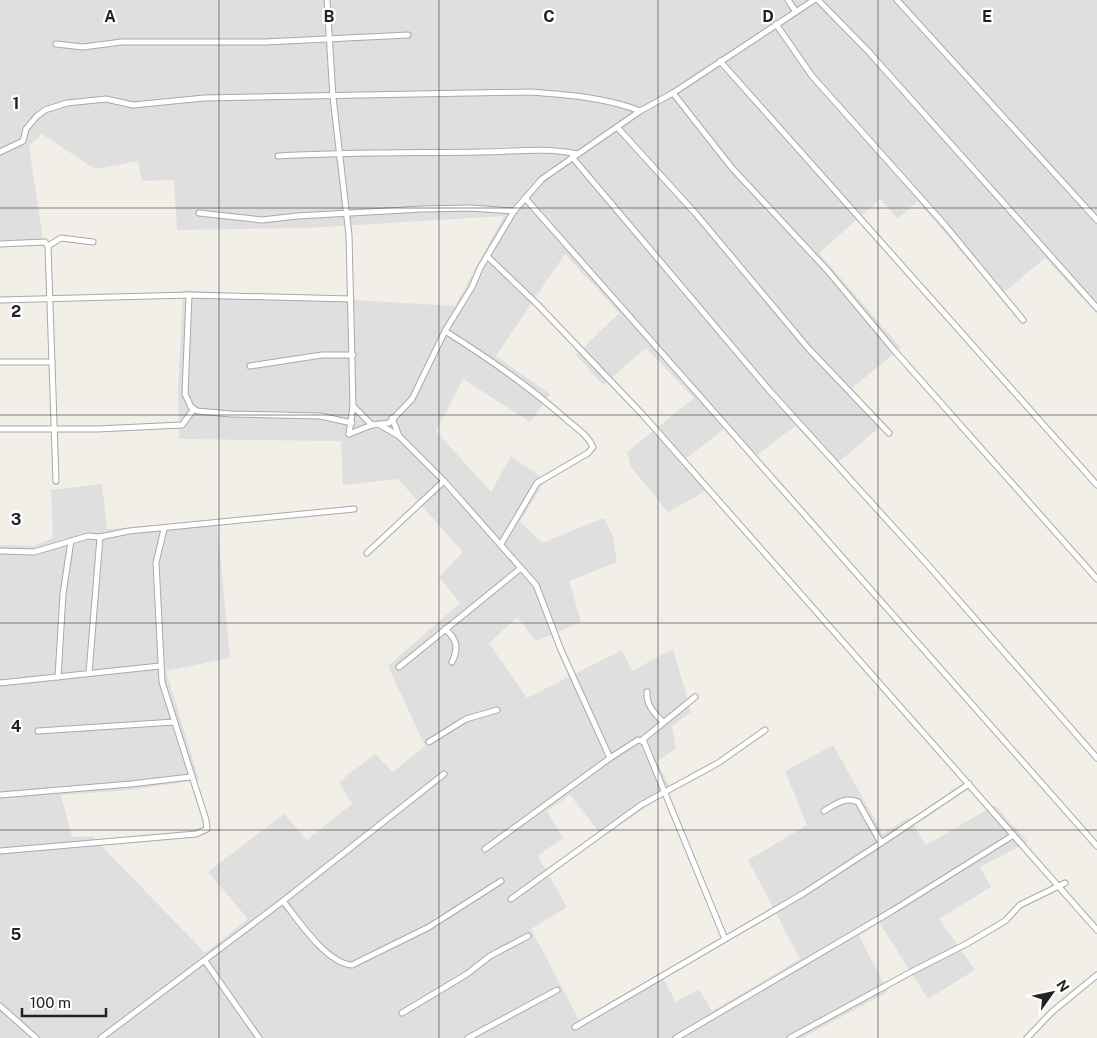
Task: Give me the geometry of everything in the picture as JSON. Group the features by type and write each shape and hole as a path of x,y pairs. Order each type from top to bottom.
{"street":[{"path":"327,0 331,39 333,97 349,235 353,355 353,406 349,434 372,425 389,423 392,418 403,410 412,398 445,331 514,211 550,173 617,126 673,92 814,0"},
{"path":"788,0 796,12"},
{"path":"818,0 868,51 1097,308"},
{"path":"897,0 1097,220"},
{"path":"776,24 812,76 944,224 1023,320"},
{"path":"56,44 83,47 122,42 265,42 408,35"},
{"path":"720,61 1097,485"},
{"path":"0,152 23,141 26,129 45,110 66,103 106,100 133,105 204,98 530,92 574,95 629,106 640,111"},
{"path":"673,92 732,168 828,271 893,349 1097,579"},
{"path":"617,126 696,214 808,348 889,432"},
{"path":"278,156 546,149 575,156 768,390 927,564 1097,758"},
{"path":"525,198 683,378 794,500 1097,846"},
{"path":"199,214 262,220 345,213 470,208 514,211"},
{"path":"48,246 61,238 93,242"},
{"path":"0,244 44,242 48,246 56,481"},
{"path":"487,256 538,306 642,415 1097,930"},
{"path":"0,300 189,295 351,299"},
{"path":"189,295 184,394 186,401 194,409 231,414 320,416 352,423"},
{"path":"445,331 487,358 545,401 585,435 593,447 588,453 537,483 501,544"},
{"path":"250,366 322,355 353,355"},
{"path":"0,362 52,362"},
{"path":"353,406 372,425"},
{"path":"0,429 182,425 194,409"},
{"path":"392,418 399,436"},
{"path":"380,424 399,436 444,481 536,585 561,650 610,758"},
{"path":"367,553 444,481"},
{"path":"0,551 34,552 88,536 100,538 129,531 354,509"},
{"path":"0,851 203,832 207,826 162,682 156,564 164,529"},
{"path":"89,673 100,538"},
{"path":"58,677 63,594 71,541"},
{"path":"399,667 521,568"},
{"path":"445,629 454,636 456,643 456,655 452,662"},
{"path":"0,683 160,666"},
{"path":"647,692 646,699 663,722"},
{"path":"485,849 610,758 642,740 695,697"},
{"path":"429,742 466,719 498,710"},
{"path":"38,731 174,722"},
{"path":"511,899 641,805 718,763 765,730"},
{"path":"642,740 726,939"},
{"path":"101,1038 283,902 444,774"},
{"path":"0,794 131,784 190,776"},
{"path":"574,1027 804,893 969,784"},
{"path":"824,811 844,799 858,802 881,843"},
{"path":"676,1038 892,911 1012,836"},
{"path":"283,902 329,955 343,965 352,965 429,927 501,880"},
{"path":"790,1038 911,972 968,944 1005,921 1020,905 1065,883"},
{"path":"402,1012 467,974 490,956 528,936"},
{"path":"205,961 259,1038"},
{"path":"1027,1038 1054,1011 1097,975"},
{"path":"468,1038 557,990"},
{"path":"0,1006 36,1038"}],"shaded area":[{"path":"0,0 1097,0 1097,314 1045,258 1000,296 917,201 898,219 880,199 819,253 901,348 852,388 883,424 834,466 795,426 752,459 724,429 685,459 711,488 668,512 631,467 627,452 694,398 646,348 603,385 576,355 619,313 565,254 496,356 550,394 530,422 463,379 436,431 491,492 511,456 545,480 520,522 542,543 604,518 613,537 617,562 569,581 581,622 536,641 517,617 489,643 527,698 622,650 632,671 673,649 691,712 672,726 676,749 657,761 671,790 603,837 570,795 547,811 563,838 538,856 567,907 531,929 579,1020 660,973 676,1002 699,989 712,1011 800,959 748,860 807,825 785,771 833,745 883,834 909,817 926,845 995,805 1028,842 980,867 991,887 939,919 975,970 928,999 879,922 859,936 888,992 802,1038 0,1038 0,545 33,546 53,538 51,490 102,484 107,529 217,523 230,658 166,671 199,780 130,790 61,795 72,837 92,836 205,953 248,919 208,872 284,814 307,840 352,804 339,782 375,754 393,772 425,746 388,666 460,603 439,577 463,552 398,479 343,485 341,441 179,439 178,389 183,290 455,306 504,216 309,228 177,230 174,180 142,181 138,161 95,169 42,134 29,146 44,246 0,247"}]}
